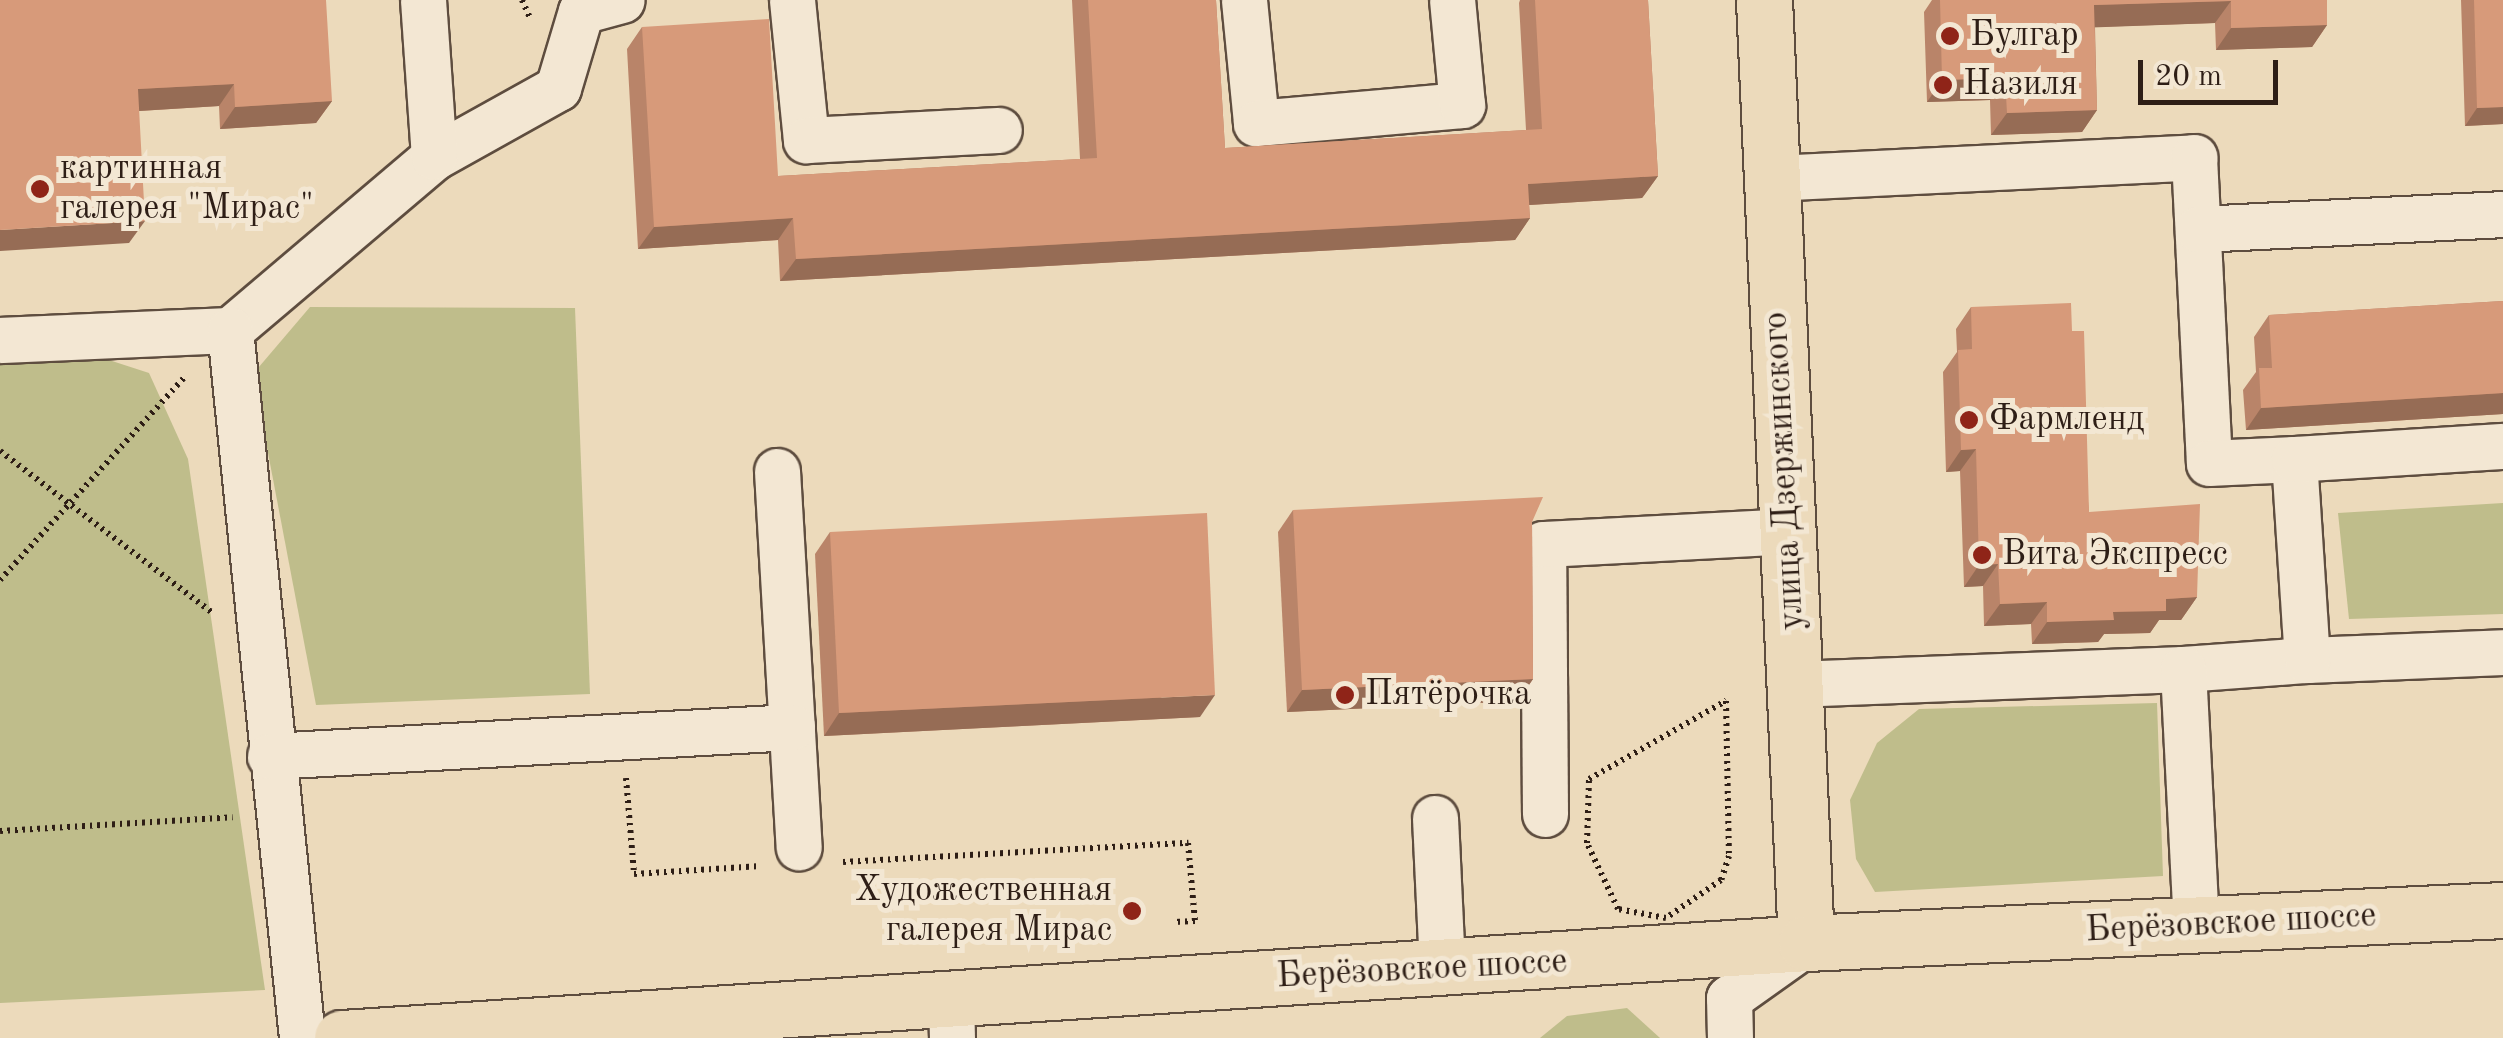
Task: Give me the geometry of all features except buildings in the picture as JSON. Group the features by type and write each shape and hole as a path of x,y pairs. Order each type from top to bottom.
{"main road":[{"name":"улица Дзержинского","path":"1764,0 1806,943"},
{"name":"Берёзовское шоссе","path":"342,1038 952,1018 1442,969 1806,943 2503,910"}],"lane":[{"path":"423,0 434,156"},
{"path":"0,340 230,330 434,156 558,88 581,11 622,0"},
{"path":"792,0 806,140 999,130"},
{"path":"1244,0 1256,124 1462,105 1452,0"},
{"path":"1772,178 2194,157 2209,464 2503,446"},
{"path":"2198,229 2503,214"},
{"path":"230,330 274,814 302,1038"},
{"path":"2294,459 2308,660"},
{"path":"777,471 800,847"},
{"path":"1545,814 1543,544 1788,531"},
{"path":"1794,684 2503,652"},
{"path":"2183,669 2196,927"},
{"path":"270,756 792,727"},
{"path":"1435,818 1442,969"},
{"path":"1730,1038 1728,998 1806,943"}],"path":[{"path":"0,580 230,330"},
{"path":"0,452 258,646"},
{"path":"1726,701 1728,856 1720,880 1666,918 1618,910 1587,843 1589,778 1726,701"},
{"path":"0,831 274,814"}],"shaded area":[{"path":"310,307 575,308 590,694 316,705 253,374"},
{"path":"72,348 149,373 188,459 265,990 0,1003 0,351"},
{"path":"2503,503 2503,614 2349,619 2338,513"},
{"path":"2157,703 2163,876 1875,892 1856,859 1850,800 1877,743 1919,709"},
{"path":"1627,1008 1660,1038 1540,1038 1567,1016"}],"place":[{"name":"Булгар","path":"1950,36"},
{"name":"Назиля","path":"1943,85"},
{"name":"картинная галерея \"Мирас\"","path":"40,189"},
{"name":"Фармленд","path":"1969,420"},
{"name":"Вита Экспресс","path":"1982,555"},
{"name":"Пятёрочка","path":"1345,695"},
{"name":"Художественная галерея Мирас","path":"1132,911"}]}
